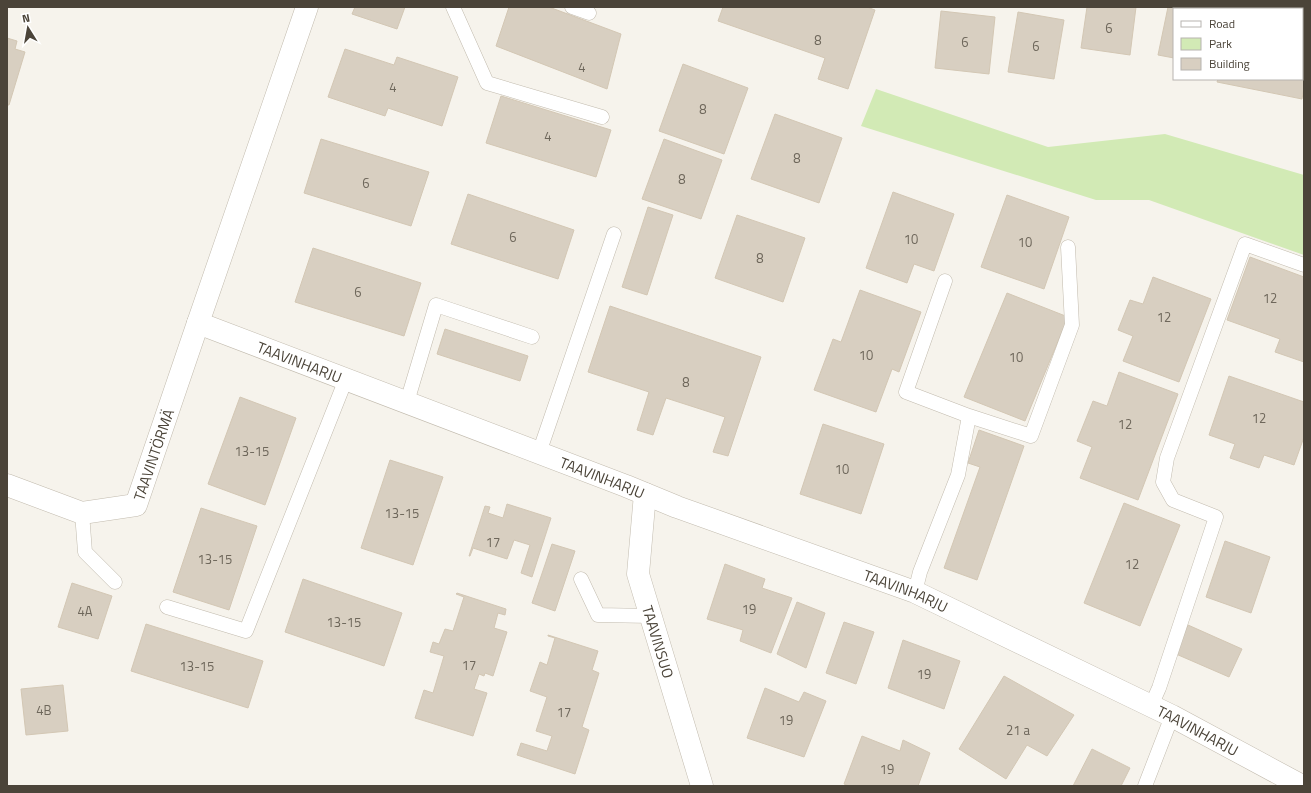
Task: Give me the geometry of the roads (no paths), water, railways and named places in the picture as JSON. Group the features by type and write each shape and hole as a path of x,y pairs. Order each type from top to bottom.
{"street":[{"path":"198,323 307,7"},
{"name":"TAAVINHARJU","path":"198,323 677,507 915,592 1172,716 1302,786"},
{"name":"TAAVINTÖRMÄ","path":"7,485 82,513 136,505 198,323"},
{"name":"TAAVINSUO","path":"646,494 638,574 702,786"}],"lane":[{"path":"453,7 487,82 602,117"},
{"path":"572,7 589,13"},
{"path":"539,453 614,234"},
{"path":"1151,706 1159,688 1216,517 1173,500 1163,482 1167,458 1245,244 1304,265"},
{"path":"945,281 906,392 969,416 1031,436 1072,325 1068,247"},
{"path":"407,402 436,305 532,337"},
{"path":"167,607 246,631 346,379"},
{"path":"915,592 920,572 958,475 969,416"},
{"path":"82,513 85,552 115,582"},
{"path":"581,579 598,615 651,616"},
{"path":"1145,786 1172,716"}]}
